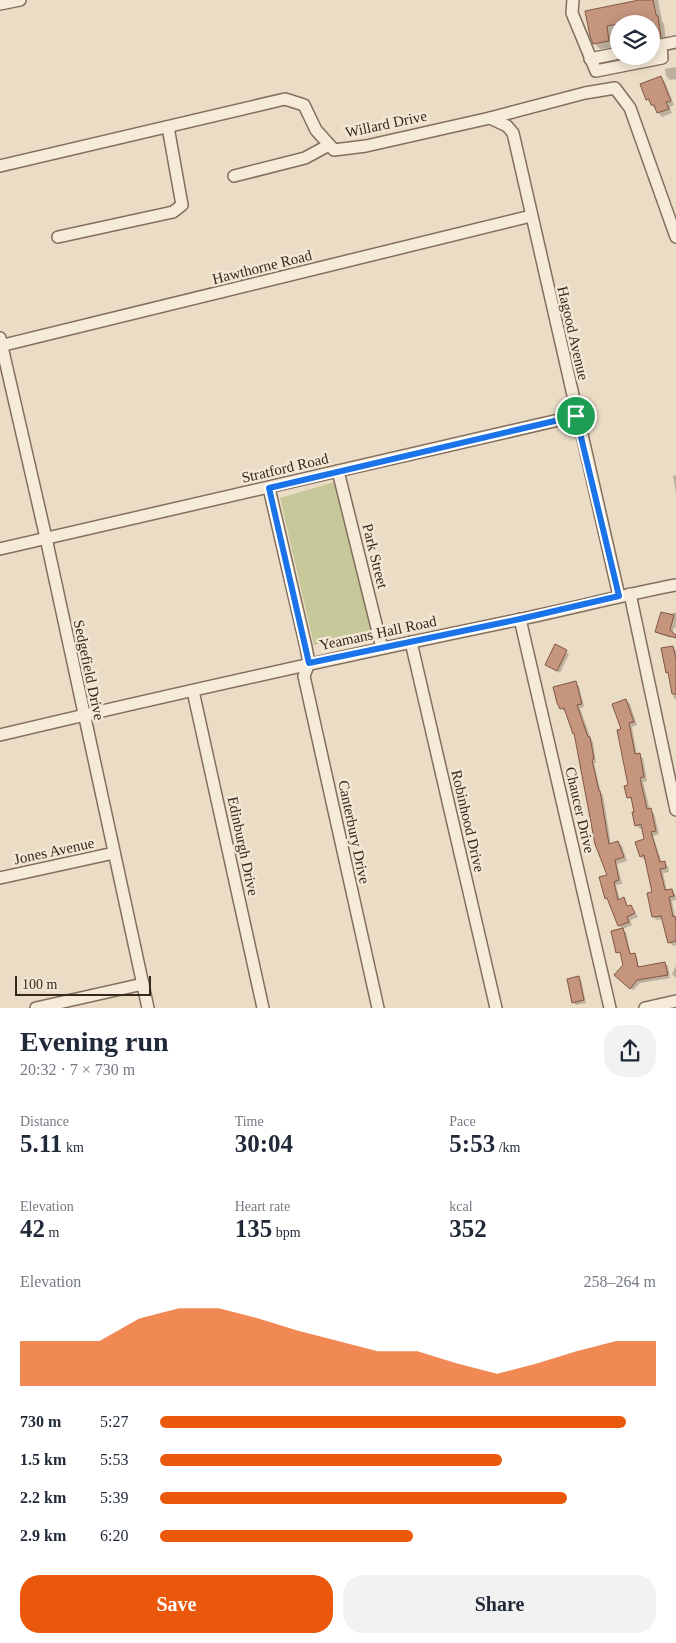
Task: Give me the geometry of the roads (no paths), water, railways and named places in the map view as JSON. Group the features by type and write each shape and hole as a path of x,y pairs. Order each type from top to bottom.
{"street":[{"path":"3,2 20,0"},
{"path":"573,0 572,13 596,71 626,65"},
{"path":"660,45 676,42"},
{"path":"590,59 610,55"},
{"name":"Willard Drive","path":"0,166 285,99 304,105 316,130 334,150 366,146 490,118 585,93 615,88 630,108 676,237"},
{"name":"Hagood Avenue","path":"490,118 506,126 513,133 576,416 624,595 676,810"},
{"path":"58,237 173,212 182,205 168,127"},
{"path":"234,176 305,158 329,145"},
{"name":"Hawthorne Road","path":"1,343 531,216"},
{"name":"Sedgefield Drive","path":"1,343 46,538 148,1008"},
{"name":"Stratford Road","path":"0,548 269,488 576,416"},
{"name":"Park Street","path":"338,472 382,648"},
{"path":"269,488 309,663"},
{"name":"Yeamans Hall Road","path":"0,735 309,663 676,585"},
{"name":"Chaucer Drive","path":"520,619 610,1008"},
{"name":"Robinhood Drive","path":"411,642 496,1008"},
{"name":"Canterbury Drive","path":"309,663 304,676 378,1008"},
{"name":"Edinburgh Drive","path":"193,691 263,1008"},
{"name":"Jones Avenue","path":"0,878 114,853"},
{"path":"36,1008 143,984"},
{"path":"645,1008 676,1001"}]}
